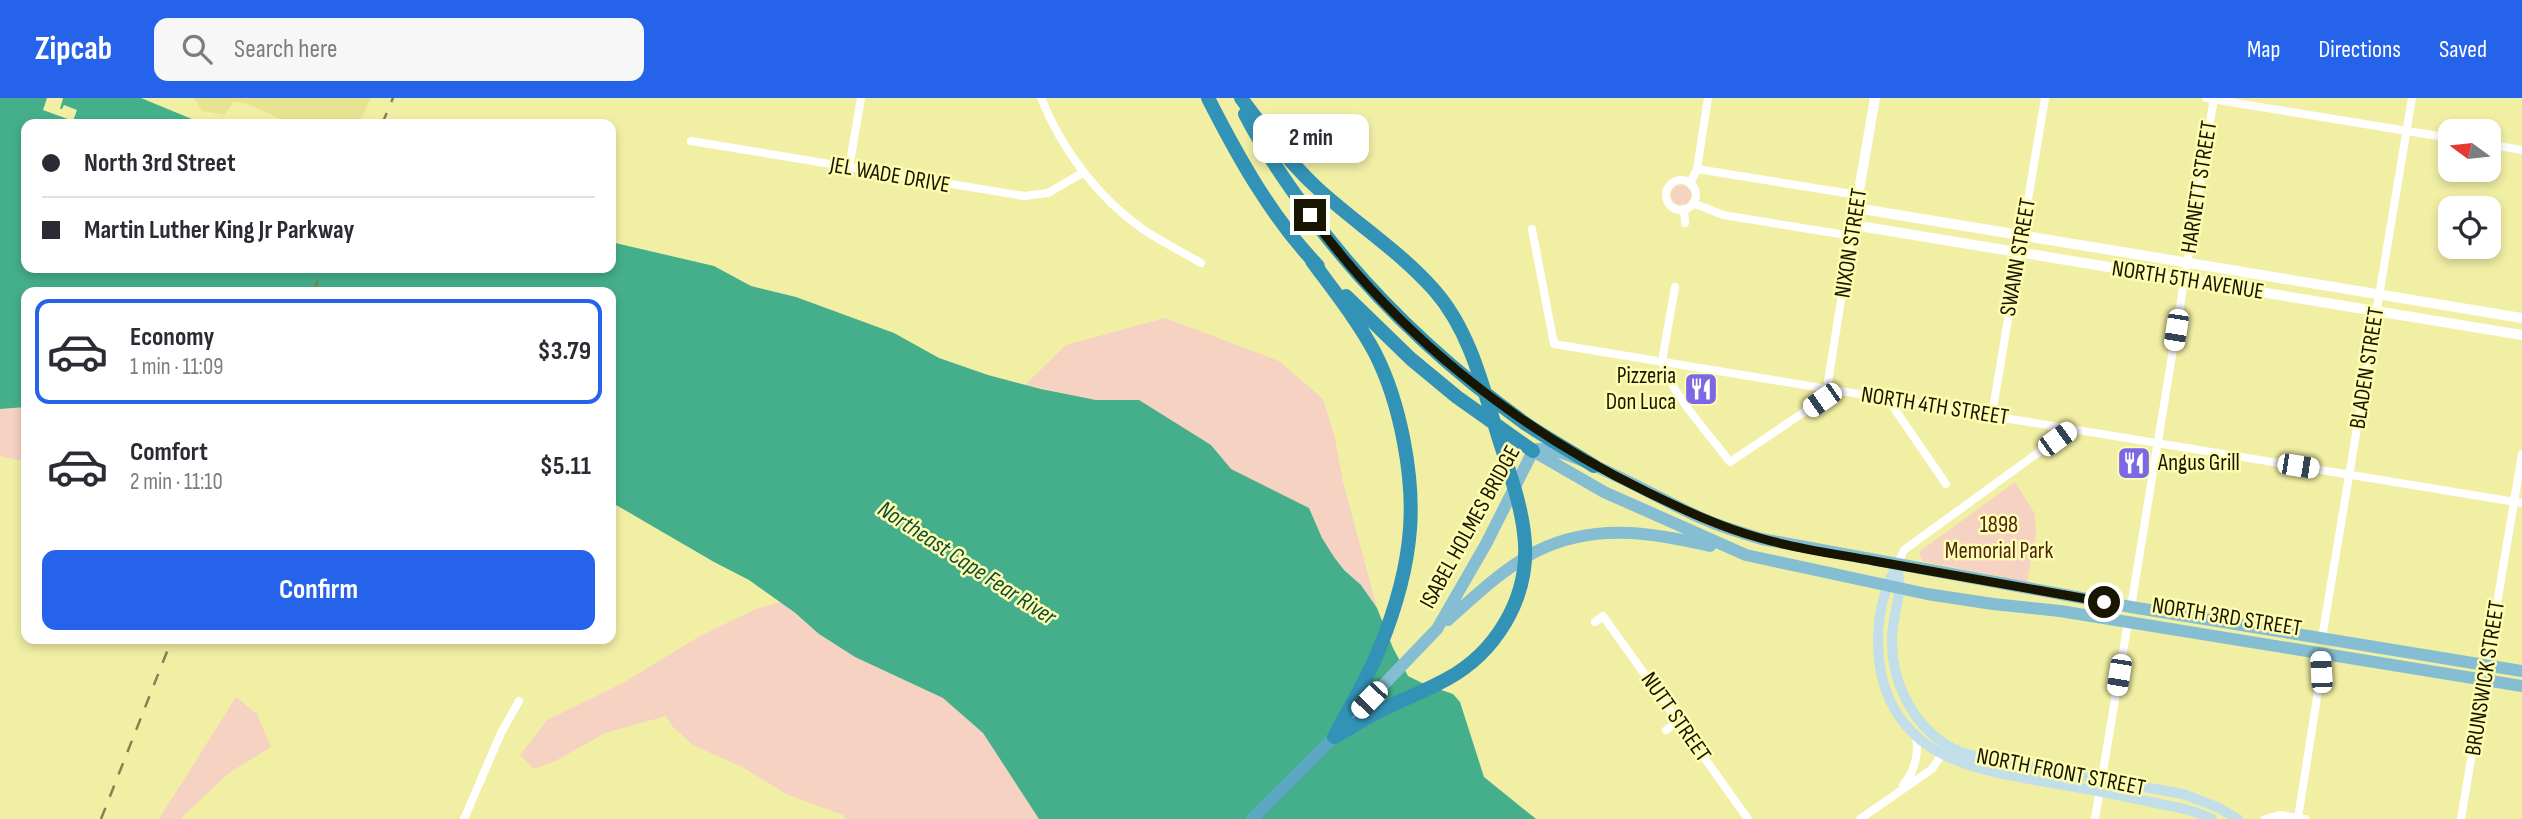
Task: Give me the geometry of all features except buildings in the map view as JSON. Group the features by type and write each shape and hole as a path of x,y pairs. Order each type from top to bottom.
{"highway":[{"path":"1208,98 1245,165 1375,353 1392,397 1402,439 1409,485 1410,529 1404,570 1379,652 1334,737"},
{"path":"1239,98 1294,165 1317,188 1412,266 1450,311 1462,332 1478,373 1511,477 1525,543 1521,583 1513,610 1483,652 1447,679 1378,712 1334,737"},
{"path":"1239,98 1256,136 1335,249 1393,313 1445,360 1529,426 1594,466"},
{"path":"1312,261 1411,359 1457,397 1532,451"},
{"name":"ISABEL HOLMES BRIDGE","path":"1252,819 1334,737"}],"main road":[{"name":"ISABEL HOLMES BRIDGE","path":"1334,737 1437,629 1486,544 1532,451 1544,449 1594,466"},
{"name":"NORTH 3RD STREET","path":"1532,451 1604,492 1746,555 1900,589 1993,604 2060,611 2522,687"},
{"name":"NORTH 3RD STREET","path":"1594,466 1705,520 1751,536 2131,607 2522,671"},
{"path":"1437,629 1507,570 1536,552 1564,540 1619,531 1649,533 1746,555"},
{"name":"NORTH FRONT STREET","path":"1897,565 1885,586 1879,631 1879,664 1893,704 1916,736 1982,770 2183,794 2208,803 2238,819"},
{"name":"NORTH FRONT STREET","path":"1897,565 1900,589 1892,639 1896,676 1916,715 1944,750"},
{"name":"NORTH FRONT STREET","path":"2101,786 2184,808 2212,819"}],"street":[{"path":"849,168 861,98"},
{"path":"1041,98 1058,133 1084,172 1115,206 1136,223 1200,263"},
{"path":"1690,184 1697,170 1708,98"},
{"name":"NIXON STREET","path":"1827,388 1875,98"},
{"name":"SWANN STREET","path":"1992,415 2045,98"},
{"path":"2211,98 2438,136"},
{"name":"HARNETT STREET","path":"2131,607 2211,98"},
{"name":"BLADEN STREET","path":"2322,638 2412,98"},
{"name":"JEL WADE DRIVE","path":"691,141 1024,196 1048,193 1084,172"},
{"path":"2501,146 2522,150"},
{"path":"1697,170 1858,195"},
{"path":"1676,181 1690,184 1695,193 1693,203 1684,209 1671,206 1667,200 1670,186 1676,181"},
{"path":"1693,203 1723,215 1852,236"},
{"name":"NORTH 5TH AVENUE","path":"1856,208 2522,318"},
{"path":"1684,209 1685,223"},
{"name":"NORTH 5TH AVENUE","path":"1853,225 2522,335"},
{"name":"NORTH 4TH STREET","path":"1532,229 1554,344 2518,502"},
{"path":"1675,288 1662,361 1673,386 1730,462 1822,400 1827,388"},
{"path":"1888,398 1946,484"},
{"path":"1897,565 1904,550 2072,428"},
{"name":"BRUNSWICK STREET","path":"2461,819 2518,502 2522,454"},
{"name":"NUTT STREET","path":"1595,622 1603,616 1748,819"},
{"path":"2095,819 2128,622"},
{"path":"2265,819 2280,815 2302,818 2321,672 2320,653"},
{"path":"464,819 501,733 519,701"},
{"path":"1666,730 1679,721"},
{"path":"1898,790 1910,777 1918,750 1916,736"},
{"path":"1860,819 1898,790 1932,769 1944,750"}],"shaded area":[{"path":"194,98 371,98 361,119 280,119 248,104 234,102 224,115 202,111"}],"green space":[{"path":"1681,185 1688,188 1691,195 1688,202 1681,205 1674,202 1671,195 1674,188"},
{"path":"1165,318 1279,361 1323,399 1377,608 1361,585 1334,557 1309,508 1230,469 1211,445 1139,401 1096,400 1025,385 1066,345"},
{"path":"21,407 21,461 0,456 0,409"},
{"name":"1898 Memorial Park","path":"2015,482 2035,514 2036,534 2027,582 1922,561 1919,552"},
{"path":"781,602 819,634 855,657 943,698 983,733 1039,819 846,819 843,815 788,795 742,767 693,745 672,726 666,716 605,733 557,760 534,769 520,755 547,720 623,683 700,636 756,609"},
{"path":"236,697 257,714 271,747 229,773 180,819 159,819"}],"water":[{"name":"Northeast Cape Fear River","path":"0,98 141,98 192,119 21,119 21,273 616,273 616,243 714,266 751,286 796,297 894,333 939,358 988,375 1096,400 1139,400 1211,445 1231,469 1309,508 1334,557 1361,585 1377,608 1408,676 1453,694 1460,702 1484,777 1536,819 1039,819 983,733 943,698 855,657 819,634 794,612 749,580 616,505 616,287 21,287 21,407 0,409"}],"pier":[{"path":"47,98 63,98 60,109 64,105 77,110 74,119 68,119 43,110"}],"railway":[{"path":"384,119 393,98"},
{"path":"315,287 321,273"},
{"path":"101,819 170,644"}],"place":[{"name":"Pizzeria Don Luca","path":"1701,389"},
{"name":"Angus Grill","path":"2134,463"}],"route":[{"path":"1310,215 1335,249 1385,304 1445,360 1529,426 1594,466 1637,487 1705,520 1762,539 2104,602"}]}
